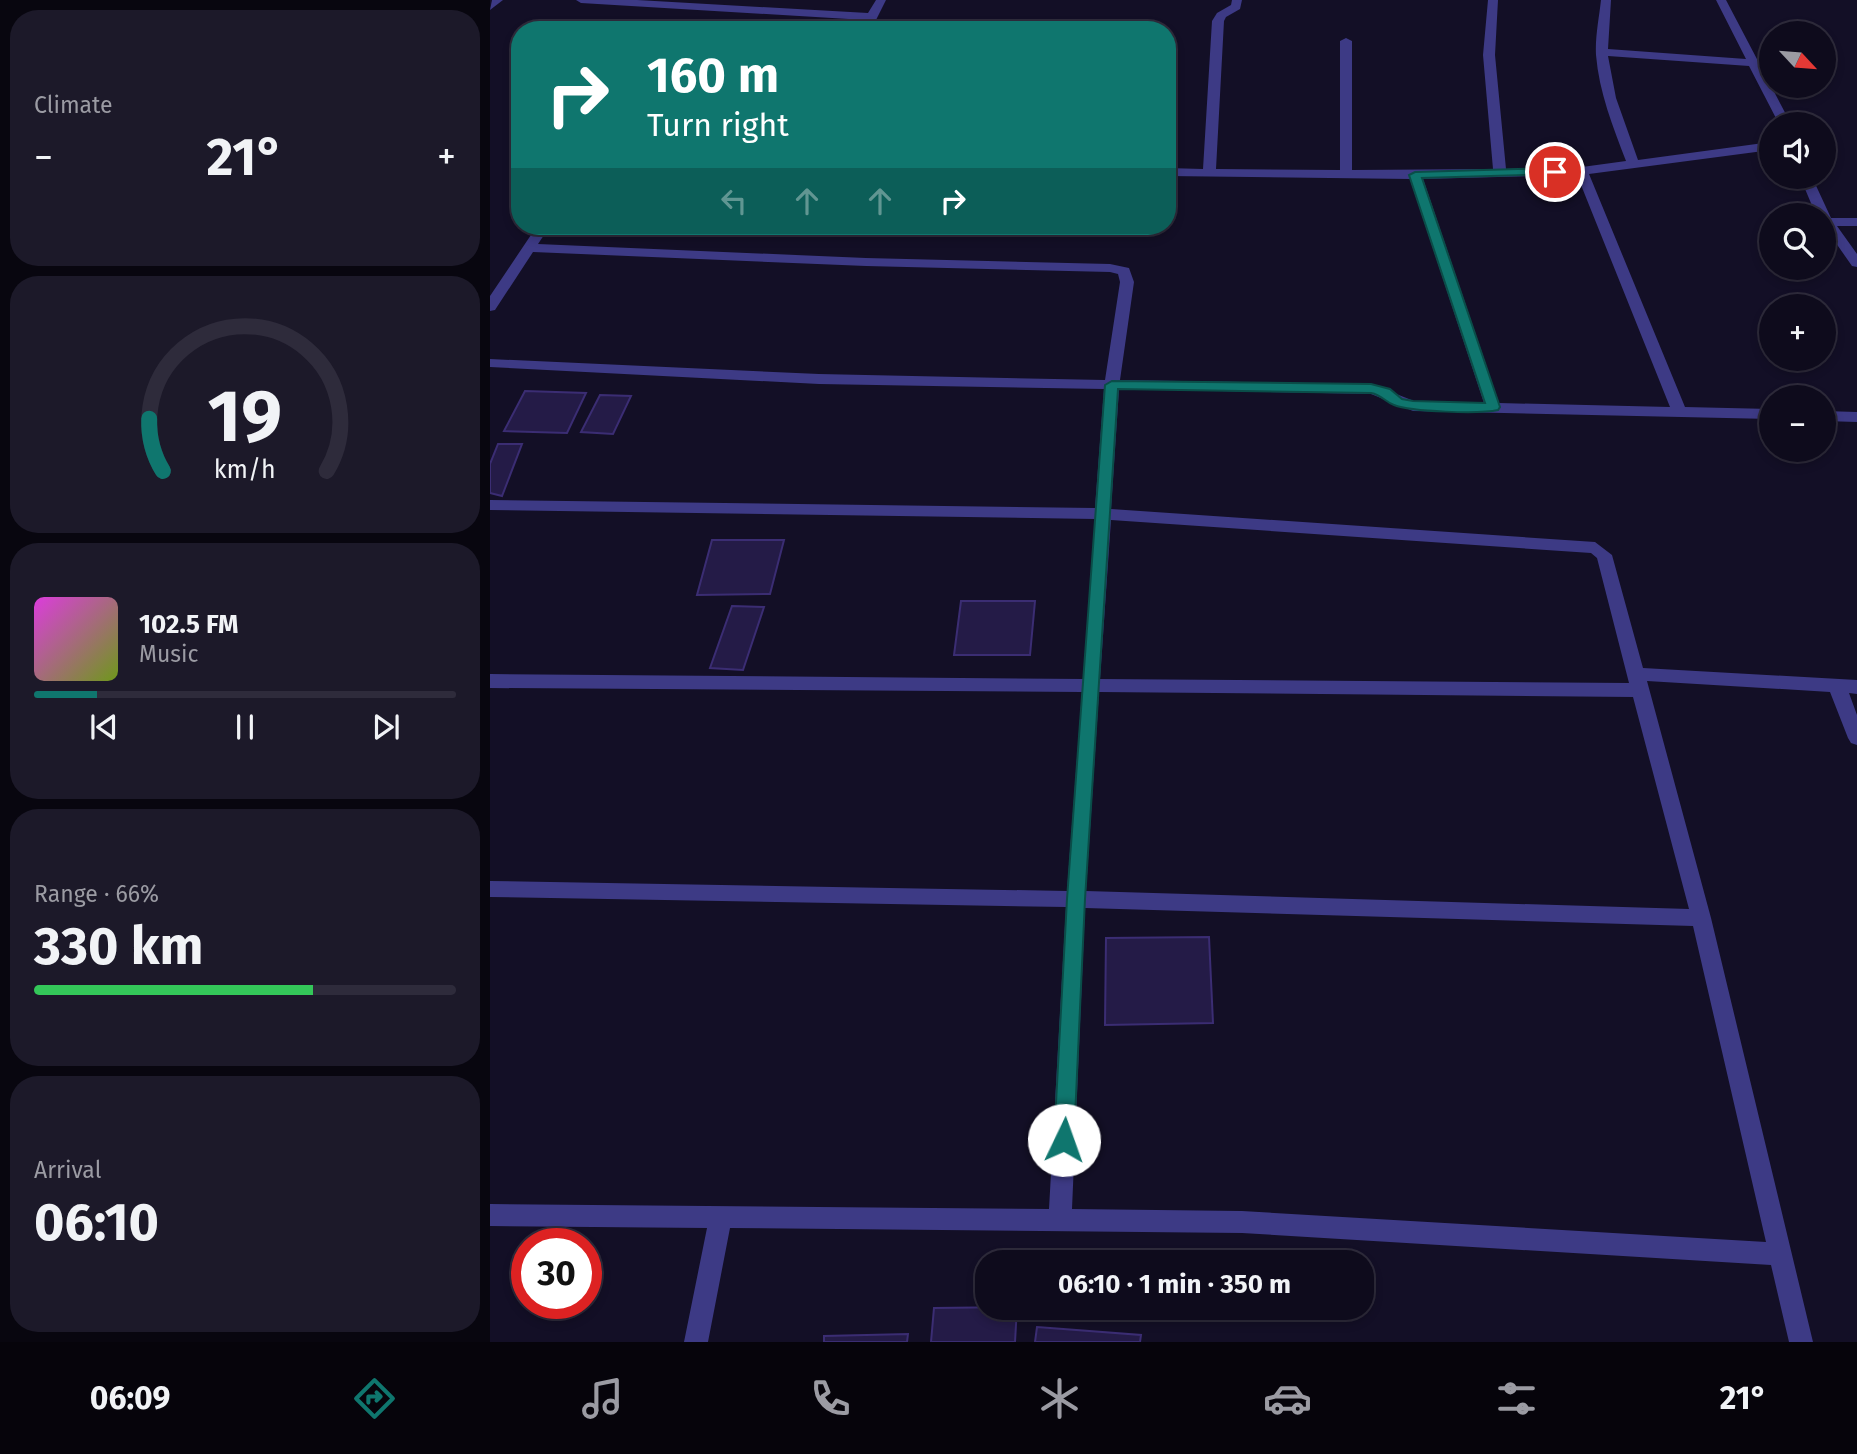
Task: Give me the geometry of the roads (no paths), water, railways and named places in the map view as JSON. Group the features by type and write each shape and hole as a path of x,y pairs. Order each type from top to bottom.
{"street":[{"path":"490,7 498,0"},
{"path":"580,0 872,17"},
{"path":"870,21 881,0"},
{"path":"1209,173 1218,21 1221,15 1236,7 1237,0"},
{"path":"1493,0 1489,55 1500,173"},
{"path":"1606,0 1602,52 1616,122 1634,166"},
{"path":"1721,0 1779,112"},
{"path":"1346,41 1346,175"},
{"path":"1602,52 1752,63"},
{"path":"1176,172 1415,175 1582,171 1759,148"},
{"path":"1582,171 1679,411"},
{"path":"1415,175 1493,407"},
{"path":"1836,219 1857,222"},
{"path":"1836,234 1857,263"},
{"path":"490,307 537,235"},
{"path":"529,248 866,262 1110,268 1124,271 1127,282 1112,385 1076,899 1060,1220"},
{"path":"490,363 819,379 1371,388 1385,392 1398,402 1413,406 1759,414"},
{"path":"1836,416 1857,417"},
{"path":"490,505 1103,514 1595,548 1604,555 1701,918 1801,1342"},
{"path":"490,681 1091,684 1637,682 1857,687"},
{"path":"1837,685 1857,738"},
{"path":"490,890 1076,899 1701,918"},
{"path":"490,1215 1242,1222 1781,1254"},
{"path":"696,1342 720,1219"}]}
